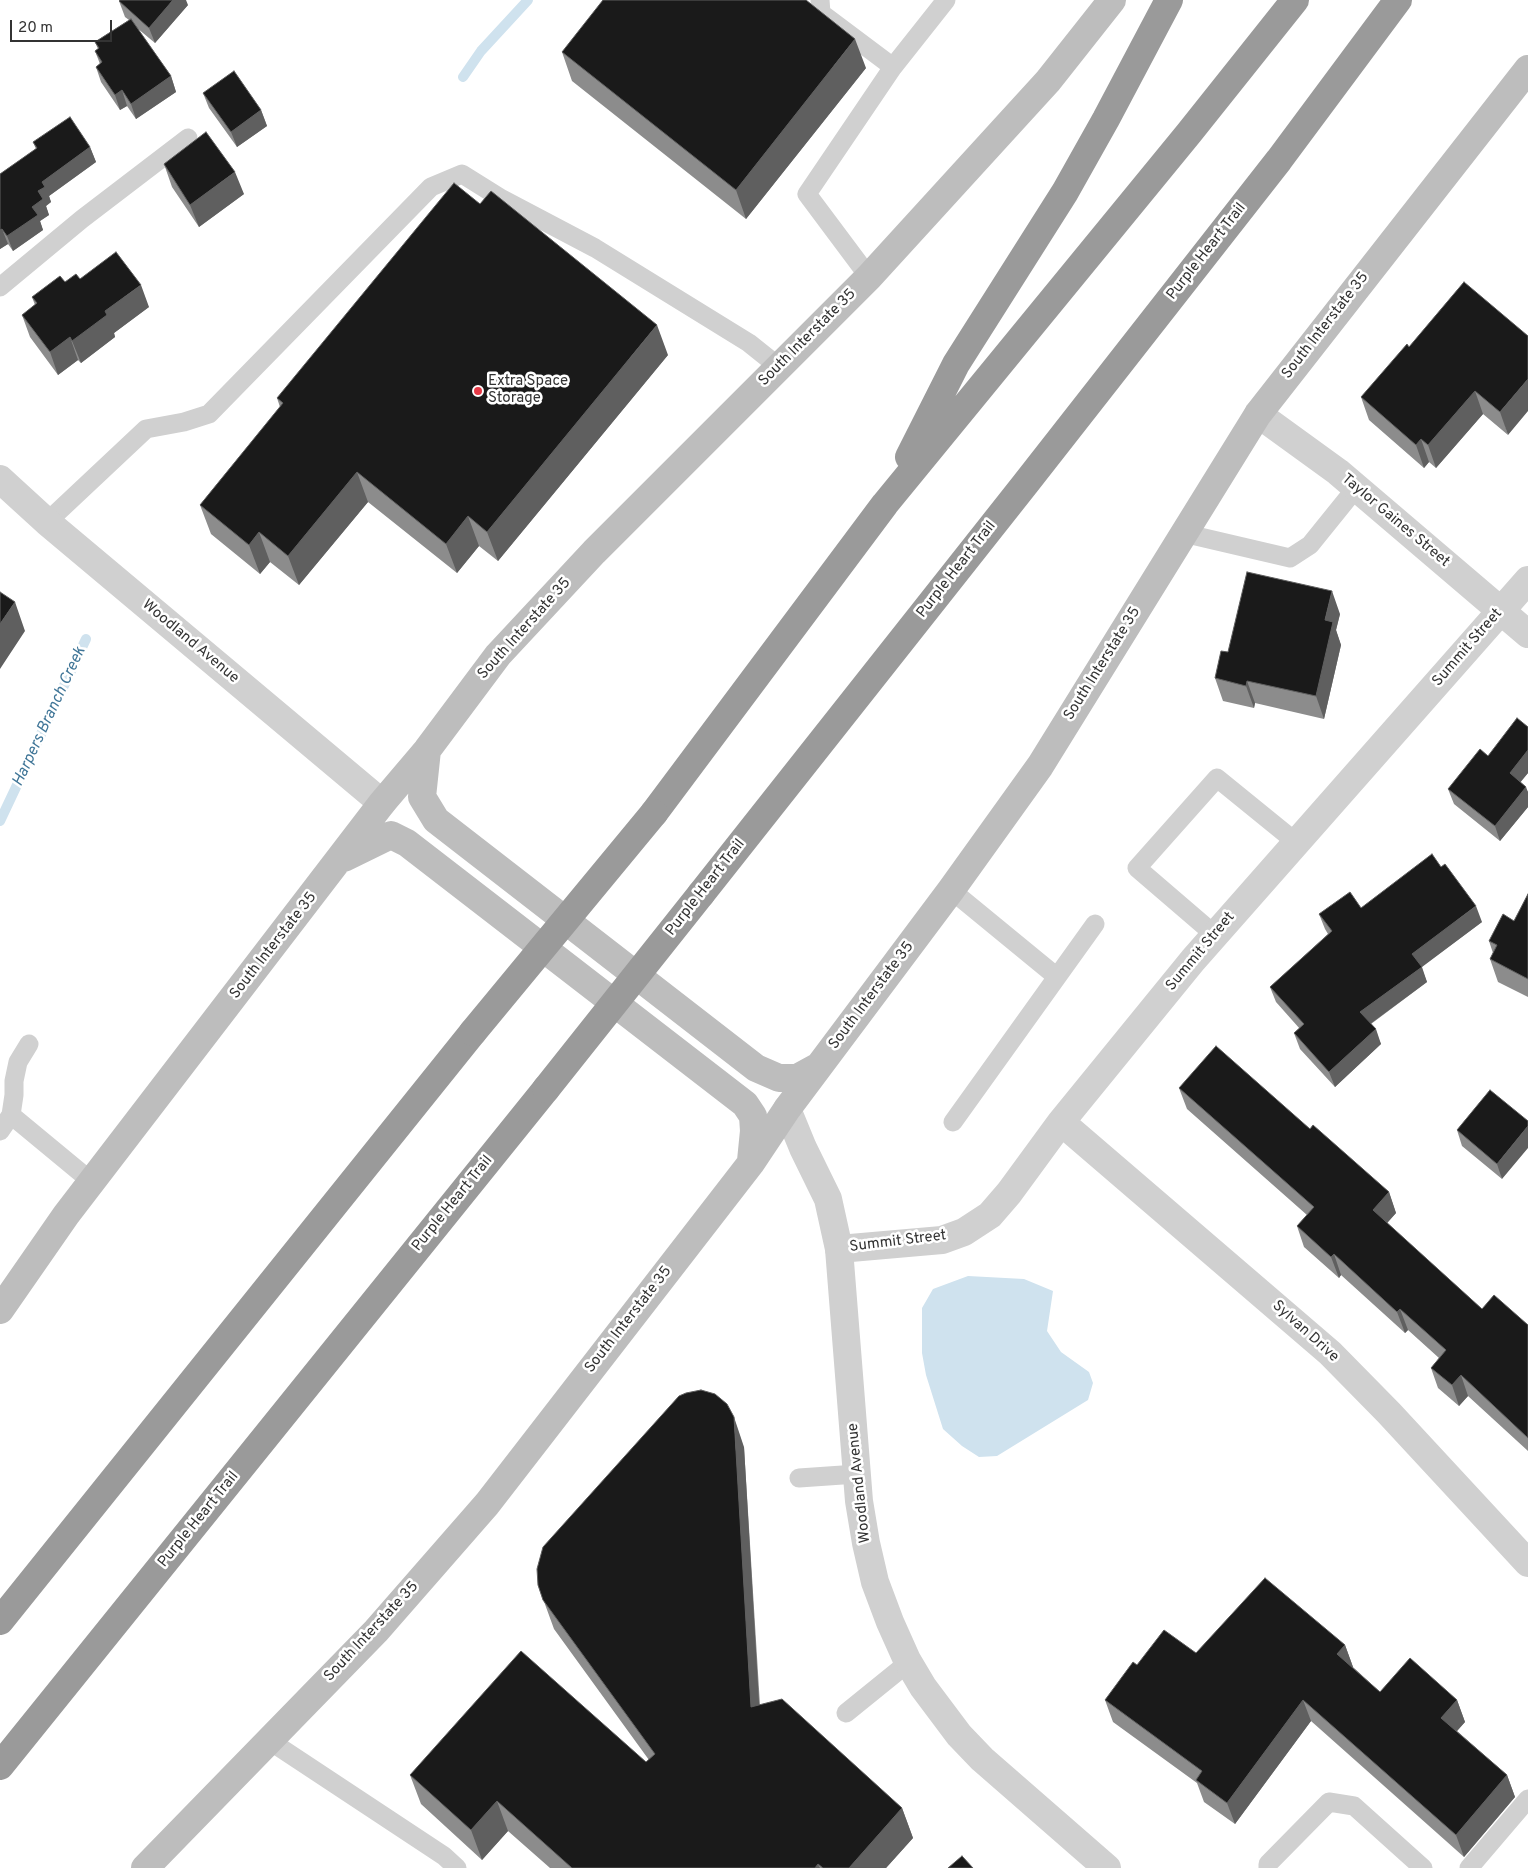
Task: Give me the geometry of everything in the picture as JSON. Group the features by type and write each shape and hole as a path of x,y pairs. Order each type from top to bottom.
{"highway":[{"path":"885,504 956,364 1065,192 1169,0"},
{"path":"0,1621 473,1032 654,813 885,504 1189,133 1295,0"},
{"name":"Purple Heart Trail","path":"3,1764 701,894 1272,168 1398,0"}],"main road":[{"name":"South Interstate 35","path":"0,1310 92,1182 382,803 427,750 498,655 594,552 870,276 1048,81 1112,0"},
{"name":"South Interstate 35","path":"145,1868 376,1630 487,1504 751,1163 787,1109 951,890 1040,766 1258,414 1528,69"},
{"path":"427,750 422,798 436,820 756,1068 779,1078 796,1078 819,1066"},
{"path":"339,860 391,835 407,843 744,1104 753,1116 754,1131 751,1163"}],"street":[{"name":"Taylor Gaines Street","path":"1258,414 1338,472 1528,634"},
{"name":"Woodland Avenue","path":"0,480 47,522 382,803"},
{"name":"Summit Street","path":"839,1249 942,1240 964,1232 990,1215 1009,1193 1062,1122 1215,935 1528,580"},
{"name":"Woodland Avenue","path":"787,1109 828,1200 839,1249 857,1474 866,1543 875,1582 890,1622 923,1687 965,1741 982,1759 1107,1868"},
{"name":"Sylvan Drive","path":"1062,1122 1330,1354 1389,1413 1528,1563"}],"lane":[{"path":"870,276 807,194 893,67 946,0"},
{"path":"820,6 893,67"},
{"path":"0,286 188,138"},
{"path":"47,522 146,430 184,422 208,414 431,187 462,174 502,199 595,248 749,343 779,367"},
{"path":"1183,533 1290,558 1310,545 1356,488"},
{"path":"1215,935 1137,868 1217,778 1297,843"},
{"path":"951,890 1057,977"},
{"path":"953,1122 1095,924"},
{"path":"0,1131 11,1114 18,1062 30,1044"},
{"path":"11,1114 92,1182"},
{"path":"799,1478 857,1474"},
{"path":"846,1713 909,1662"},
{"path":"270,1741 444,1856 457,1868"},
{"path":"1469,1868 1528,1799"},
{"path":"1268,1868 1268,1864 1329,1802 1354,1806 1423,1868"}],"water":[{"path":"968,1276 1024,1279 1053,1291 1047,1331 1061,1352 1089,1372 1093,1383 1088,1400 997,1456 979,1457 962,1446 943,1429 926,1375 922,1353 922,1308 933,1289"}],"building":[{"path":"120,0 173,0 149,28"},
{"path":"603,0 806,0 855,39 736,190 562,52"},
{"path":"131,19 171,76 131,104 122,90 115,95 96,67 102,62 95,51 99,48 95,42"},
{"path":"234,71 261,110 231,132 203,93"},
{"path":"70,117 90,147 42,182 45,187 38,191 43,199 32,207 38,215 7,236 2,229 0,230 0,174 37,148 33,142"},
{"path":"206,132 235,172 190,205 164,164"},
{"name":"Extra Space Storage","path":"454,183 480,204 491,191 657,325 487,532 468,516 446,544 357,472 288,556 259,532 249,545 200,505 283,403 277,398"},
{"path":"116,252 141,285 105,311 107,315 72,341 70,337 50,352 22,315 37,303 32,297 60,276 65,282 76,274 80,279"},
{"path":"1464,282 1528,336 1528,379 1500,412 1475,391 1428,445 1421,439 1416,445 1361,397 1407,344 1409,347"},
{"path":"1247,572 1332,591 1325,620 1333,622 1316,696 1247,681 1246,686 1215,678 1221,651 1228,652"},
{"path":"0,592 15,602 0,624"},
{"path":"1517,718 1528,727 1528,750 1510,773 1526,787 1495,826 1448,789 1480,749 1488,756"},
{"path":"1432,854 1441,867 1445,864 1476,906 1412,954 1422,967 1360,1012 1376,1029 1329,1072 1294,1033 1304,1024 1270,987 1332,931 1319,914 1350,892 1361,908"},
{"path":"1528,894 1528,979 1490,959 1497,945 1489,941 1503,914 1514,921"},
{"path":"1216,1046 1310,1129 1313,1125 1389,1192 1373,1210 1482,1309 1494,1295 1528,1325 1528,1438 1461,1375 1452,1385 1431,1368 1446,1350 1400,1309 1397,1312 1334,1254 1331,1257 1297,1226 1314,1207 1179,1088"},
{"path":"1490,1090 1528,1121 1528,1126 1497,1164 1457,1130"},
{"path":"701,1390 715,1394 727,1404 734,1417 751,1707 782,1699 902,1808 849,1868 823,1868 818,1864 815,1868 572,1868 497,1801 471,1830 410,1775 521,1651 646,1762 655,1754 543,1600 538,1585 537,1569 543,1547 679,1396"},
{"path":"1265,1578 1345,1645 1337,1654 1380,1692 1410,1658 1457,1700 1441,1718 1507,1775 1456,1835 1303,1700 1227,1803 1196,1780 1202,1771 1105,1700 1133,1662 1137,1665 1164,1630 1196,1653"},
{"path":"962,1856 973,1868 948,1868"}],"waterway":[{"name":"Harpers Branch Creek","path":"463,77 481,51 528,0"},
{"name":"Harpers Branch Creek","path":"0,821 86,639"}],"place":[{"name":"Extra Space Storage","path":"478,391"}]}
